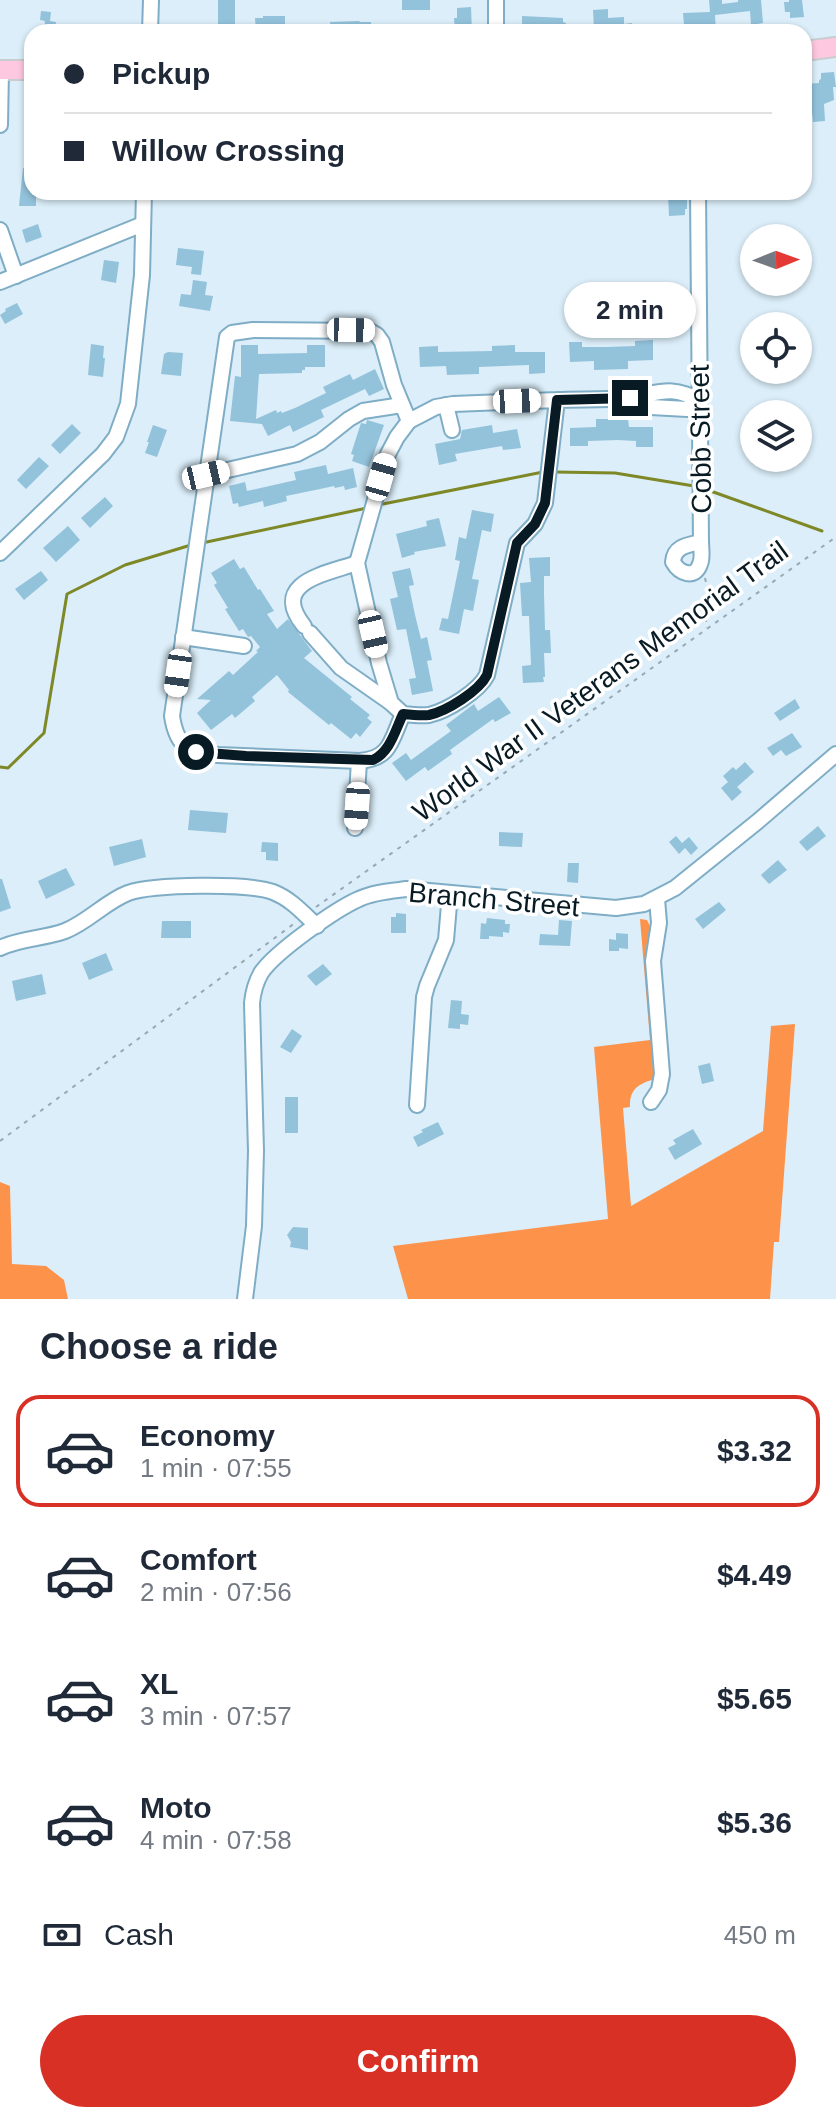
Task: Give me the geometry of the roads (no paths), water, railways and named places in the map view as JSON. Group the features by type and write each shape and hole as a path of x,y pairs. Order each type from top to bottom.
{"main road":[{"path":"812,50 836,47"},
{"path":"1,70 24,70"}],"street":[{"path":"150,24 151,0"},
{"path":"496,0 496,24"},
{"path":"0,125 1,70"},
{"path":"0,553 103,454 116,437 128,404 132,374 142,275 144,200"},
{"name":"Cobb Street","path":"698,200 699,401 701,542 701,562 695,572 686,574 678,570 673,559 676,551 701,542"},
{"path":"0,282 143,224"},
{"path":"0,230 16,276"},
{"path":"403,714 388,748 381,756 359,761 196,752 178,740 172,716 227,337 232,333 253,330 370,331 382,342 394,385 409,421"},
{"path":"391,703 357,563 388,454 409,421 446,405 630,398 651,392 685,392 699,401"},
{"path":"357,563 306,580 297,588 292,602 294,611 307,630 341,668 403,714 426,716 442,711 483,682 517,543 535,524 545,503 557,400"},
{"path":"206,475 297,454 320,442 363,411 402,405"},
{"path":"446,405 452,430"},
{"path":"183,637 244,646"},
{"name":"Branch Street","path":"245,1299 254,1226 256,1151 251,1013 258,979 279,953 355,901 383,892 407,889 616,908 657,899 732,842 836,754"},
{"path":"355,828 359,761"},
{"path":"0,948 15,941 64,931 91,918 124,895 152,888 257,887 284,897 317,926"},
{"path":"417,1105 424,997 446,940 450,893"},
{"path":"651,1102 659,1090 662,1074 653,969 659,923 657,899"}],"waterway":[{"path":"378,505 543,472"},
{"path":"555,472 615,473 694,486"},
{"path":"705,489 822,531"},
{"path":"202,543 367,508"},
{"path":"0,767 8,768 44,733 67,594 125,565 191,545"}]}
